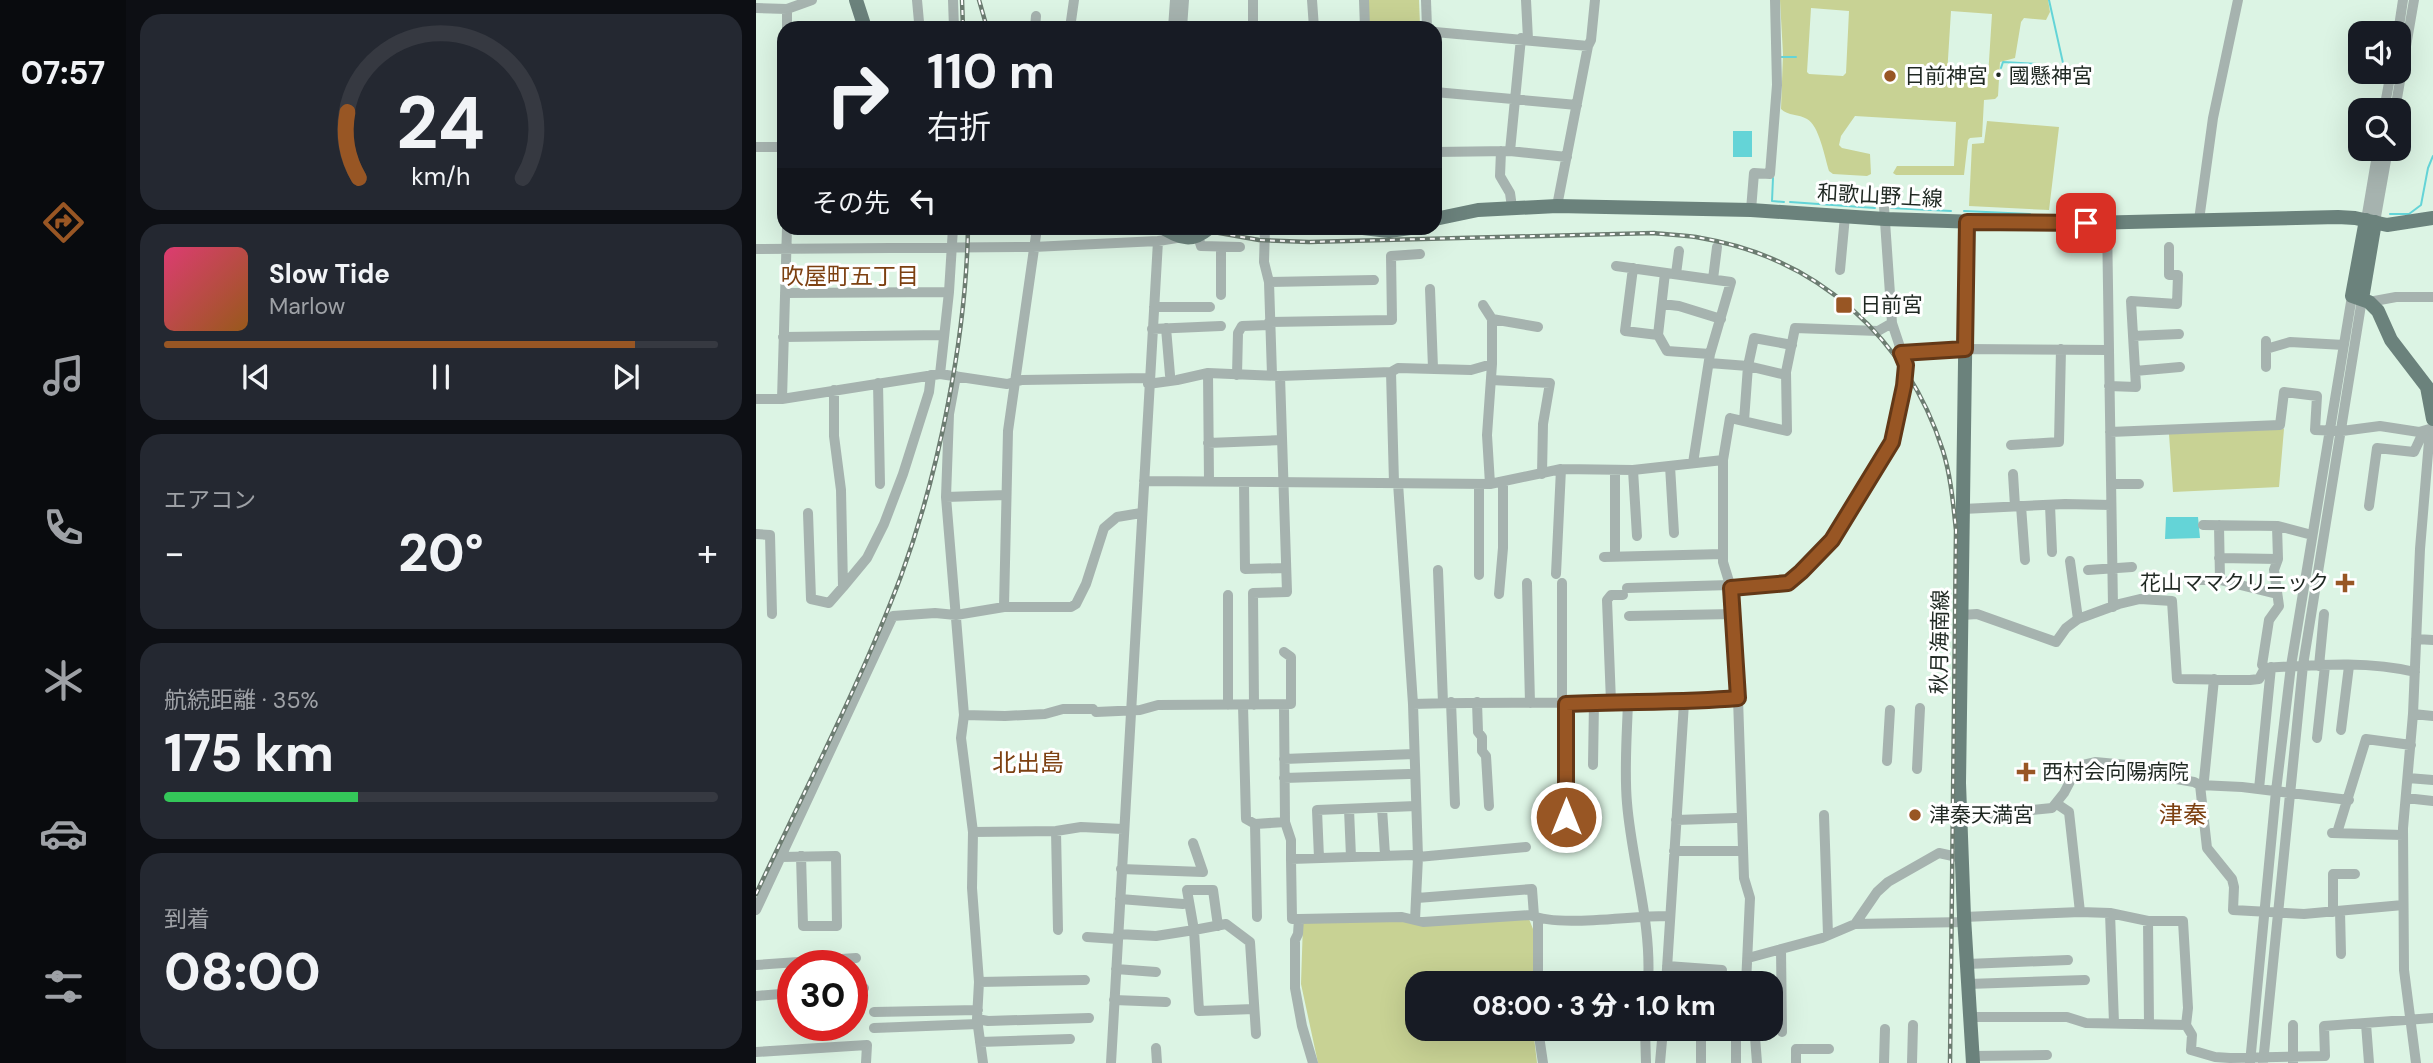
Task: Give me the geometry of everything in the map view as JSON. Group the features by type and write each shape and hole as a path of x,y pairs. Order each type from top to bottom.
{"main road":[{"path":"856,0 863,21"},
{"name":"和歌山野上線","path":"1442,218 1478,210 1557,206 1751,210 1844,216 1885,213 1967,222 2044,224 2338,217 2387,226 2433,218"},
{"path":"2370,221 2361,299 2378,311 2391,340 2429,383 2432,425"},
{"name":"秋月海南線","path":"1967,222 1960,817 1973,1059"}],"street":[{"path":"756,8 787,9 812,0"},
{"path":"917,0 919,21"},
{"path":"953,0 954,21"},
{"path":"1071,21 1074,0"},
{"path":"1173,21 1174,0"},
{"path":"1182,21 1184,0"},
{"path":"1253,0 1253,21"},
{"path":"1312,0 1314,21"},
{"path":"1364,0 1365,21"},
{"path":"1426,0 1427,21"},
{"path":"1512,207 1510,193 1500,176 1515,100 1527,0"},
{"path":"1557,206 1591,40 1595,0"},
{"path":"1751,210 1755,173 1770,174 1777,85 1775,0"},
{"path":"2199,220 2213,118 2238,0"},
{"path":"2400,21 2403,0"},
{"path":"2397,98 2414,0"},
{"path":"787,9 787,21"},
{"path":"1442,33 1588,46"},
{"path":"1442,93 1577,105"},
{"path":"756,147 777,147"},
{"path":"1442,152 1506,151 1567,156"},
{"path":"2370,221 2377,161"},
{"path":"2370,221 2385,161"},
{"path":"1611,702 1606,600 1611,595 1788,583 1832,540 1892,442 1906,365 1892,323 1885,213"},
{"path":"1840,270 1844,216"},
{"path":"2107,222 2111,505 2111,568 2107,589 2113,607"},
{"path":"782,398 787,235"},
{"path":"808,513 811,599 829,603 867,558 903,474 936,375 944,335 953,235"},
{"path":"1004,607 1008,431 1036,235"},
{"path":"756,249 1033,247 1151,235"},
{"path":"1111,1063 1148,381 1161,235"},
{"path":"1196,235 1201,246 1240,247"},
{"path":"1265,235 1269,324 1282,439 1287,592 1253,593 1246,819 1255,824 1285,822"},
{"path":"1713,279 1717,247"},
{"path":"2109,386 2136,387 2131,301 2177,304 2178,275 2169,275 2169,247"},
{"path":"1221,248 1221,295"},
{"path":"1679,251 1661,304 1658,335 1667,351 1786,375"},
{"path":"1237,374 1238,333 1242,326 1392,320 1391,256 1420,254"},
{"path":"1616,266 1731,282 1710,358 1693,463"},
{"path":"1633,268 1625,331 1658,335"},
{"path":"1269,282 1374,281"},
{"path":"1430,289 1433,368"},
{"path":"785,293 949,292"},
{"path":"2361,299 2433,297"},
{"path":"2263,1060 2290,793 2297,666 2312,536 2336,431 2344,345 2361,299"},
{"path":"2250,1060 2276,792 2336,431 2361,299"},
{"path":"1661,304 1679,306 1721,319"},
{"path":"1479,575 1492,364 1492,318 1483,305"},
{"path":"1154,307 1210,307"},
{"path":"1492,318 1538,327"},
{"path":"1745,971 1750,898 1744,878 1731,587 1723,554 1723,460 1730,418 1787,431 1786,375 1795,328 1878,331 1892,323"},
{"path":"1152,329 1221,326"},
{"path":"1166,328 1170,376"},
{"path":"2133,336 2179,334"},
{"path":"783,337 944,335"},
{"path":"1744,421 1748,366 1754,338 1792,345"},
{"path":"2266,367 2266,345 2290,342 2344,345"},
{"path":"1901,353 1965,349 2108,350"},
{"path":"2011,445 2059,442 2061,349"},
{"path":"756,399 782,398 936,375 1007,384 1022,380 1177,380 1208,373 1276,376 1391,372 1398,368 1471,370 1492,364"},
{"path":"2135,370 2180,367"},
{"path":"1391,372 1396,483 1413,704 1410,790"},
{"path":"1208,373 1209,481"},
{"path":"956,376 949,414 946,497 964,715 961,738 973,832 972,888 979,982 977,1018 983,1063"},
{"path":"1491,380 1550,383 1543,424 1542,474"},
{"path":"878,383 880,484"},
{"path":"834,390 834,436 841,490 843,587"},
{"path":"2109,432 2280,425 2284,392 2317,396 2315,430 2336,431 2380,426 2419,432 2432,425"},
{"path":"2369,506 2377,448 2414,452 2420,439 2432,425"},
{"path":"2416,1063 2404,970 2403,835 2413,715 2420,549 2432,425"},
{"path":"1208,443 1282,439"},
{"path":"1144,481 1485,484 1561,469 1615,471 1723,460"},
{"path":"1670,466 1674,533"},
{"path":"1561,469 1559,578 1566,817"},
{"path":"1633,470 1637,536"},
{"path":"1615,471 1610,557 1723,554"},
{"path":"2013,474 2025,560"},
{"path":"1244,482 1245,569 1286,568"},
{"path":"1499,594 1503,548 1503,482"},
{"path":"2110,484 2139,484"},
{"path":"946,497 1006,495"},
{"path":"2050,505 2052,552"},
{"path":"1963,509 2111,505"},
{"path":"756,910 893,616 935,613 956,615 1004,607 1071,607 1076,604 1086,584 1104,528 1116,517 1141,513"},
{"path":"2203,525 2277,526 2312,536"},
{"path":"2219,525 2220,580"},
{"path":"2277,526 2278,559 2274,570 2279,606 2269,620 2262,665 2268,668 2390,666 2415,672"},
{"path":"756,534 770,535 772,614"},
{"path":"2420,549 2433,550"},
{"path":"2219,558 2278,559"},
{"path":"2070,561 2078,619"},
{"path":"2088,570 2132,567"},
{"path":"1438,570 1455,804"},
{"path":"2195,580 2220,580 2277,594"},
{"path":"1527,583 1530,703"},
{"path":"1228,595 1228,705"},
{"path":"1962,615 1977,614 2056,642 2066,628 2078,619 2140,599 2172,601 2177,678 2259,679 2268,668"},
{"path":"1629,616 1733,614"},
{"path":"2317,738 2324,614"},
{"path":"2416,639 2433,640"},
{"path":"964,715 1005,716 1063,709 1131,710 1158,705 1291,704 1291,657 1284,652"},
{"path":"2341,730 2348,666"},
{"path":"2259,789 2268,668"},
{"path":"2214,679 2204,780 2200,785 2207,848 2232,879 2233,910 2304,914 2403,905"},
{"path":"1413,704 1684,702 1738,698"},
{"path":"1628,701 1627,804 1640,898 1646,915 1648,971"},
{"path":"1477,702 1478,732 1482,737 1482,751 1486,756 1489,806"},
{"path":"1593,765 1594,702"},
{"path":"1666,971 1684,702"},
{"path":"1284,705 1285,822 1291,840 1292,919 1402,917 1423,922 1670,916"},
{"path":"1917,769 1920,708"},
{"path":"1887,761 1890,710"},
{"path":"2413,715 2433,716"},
{"path":"2353,737 2411,745"},
{"path":"2366,739 2349,800 2335,833 2403,835"},
{"path":"1284,759 1411,757"},
{"path":"1411,757 1417,898 1415,920"},
{"path":"1960,817 2052,808 2075,772 2082,765 2095,762 2127,765 2141,773 2200,785 2349,800"},
{"path":"1284,778 1409,774"},
{"path":"2408,778 2433,780"},
{"path":"2406,798 2433,801"},
{"path":"2057,804 2069,812 2080,912"},
{"path":"1319,858 1317,810 1382,808 1414,811"},
{"path":"1382,808 1385,855"},
{"path":"1349,809 1351,857"},
{"path":"1824,815 1828,935"},
{"path":"1676,820 1736,818"},
{"path":"1255,824 1257,917"},
{"path":"973,832 1056,831 1080,827 1123,829"},
{"path":"1056,831 1058,930"},
{"path":"1121,869 1203,872 1193,843"},
{"path":"1291,859 1415,856 1526,847"},
{"path":"1674,851 1737,851"},
{"path":"1855,924 1877,892 1888,882 1939,853 1962,858"},
{"path":"781,857 801,856 836,856 836,926 803,926 801,856"},
{"path":"2341,954 2333,874 2355,874"},
{"path":"1417,898 1532,889 1538,971"},
{"path":"1218,926 1213,890 1187,890 1194,930 1199,1011 1254,1009"},
{"path":"1120,899 1183,904"},
{"path":"1748,958 1828,935 1855,924 2080,912 2110,913 2147,920 2183,921 2188,1008 2186,1026 2192,1035 2188,1063"},
{"path":"2110,913 2114,1023"},
{"path":"1299,919 1295,940 1295,988 1313,1063"},
{"path":"2147,920 2149,1024"},
{"path":"1087,937 1156,936 1226,924 1250,942 1256,1034"},
{"path":"1781,949 1781,971"},
{"path":"1967,964 2068,960"},
{"path":"756,964 777,963"},
{"path":"1667,966 1722,970"},
{"path":"1116,969 1156,972"},
{"path":"979,982 1085,981"},
{"path":"1968,984 2085,981"},
{"path":"756,996 777,994"},
{"path":"1114,1000 1166,1002"},
{"path":"874,1013 977,1018 988,1021 1089,1018"},
{"path":"1970,1017 2067,1017 2086,1023 2186,1026"},
{"path":"2190,1050 2215,1057 2250,1060 2325,1060 2324,1026 2412,1021 2433,1017"},
{"path":"874,1028 977,1018"},
{"path":"2366,1024 2369,1063"},
{"path":"1912,1063 1913,1025"},
{"path":"2292,1025 2292,1060"},
{"path":"1884,1063 1885,1029"},
{"path":"980,1042 1070,1039"},
{"path":"1540,1041 1543,1063"},
{"path":"1645,1041 1646,1063"},
{"path":"1660,1063 1661,1041"},
{"path":"1701,1041 1701,1063"},
{"path":"1736,1041 1736,1063"},
{"path":"1755,1041 1757,1063"},
{"path":"756,1052 867,1045 866,1063"},
{"path":"1156,1048 1157,1063"},
{"path":"1796,1063 1796,1049 1829,1049"},
{"path":"1973,1059 2047,1055"}],"green space":[{"path":"1366,0 1419,0 1420,21 1368,21"},
{"name":"日前神宮・國懸神宮","path":"1780,0 2048,0 2050,12 2046,20 2024,18 2015,58 2000,62 1998,96 1984,100 1982,137 1968,140 1964,175 1893,173 1897,166 1954,166 1956,122 1855,116 1841,136 1839,145 1870,154 1871,174 1833,174 1829,171 1811,122 1781,109 1783,54","holes":["1811,8 1849,11 1846,73 1843,76 1807,72","1951,11 1992,14 1986,80 1949,78 1947,75"]},
{"path":"1987,121 2059,127 2049,210 1969,206 1972,144 1984,143"},
{"path":"2284,429 2279,487 2173,492 2169,434"},
{"path":"1529,919 1533,929 1533,971 1405,971 1405,1041 1534,1041 1537,1063 1318,1063 1301,984 1303,923"}],"water":[{"path":"1733,131 1752,131 1752,157 1733,157"},
{"path":"2166,517 2198,517 2200,538 2165,539"}],"waterway":[{"path":"2049,0 2063,63"},
{"path":"1781,57 1796,57"},
{"path":"2001,68 2003,62 2037,64"},
{"path":"2390,214 2409,214 2421,205 2433,156"},
{"path":"1773,178 1772,201 1784,202"},
{"path":"1790,202 1875,208 1875,204 1879,204"},
{"path":"1888,205 1891,205 1891,208 1951,211"},
{"path":"1964,211 2030,214"}],"railway":[{"path":"962,0 963,21"},
{"path":"979,0 985,21"},
{"path":"1231,235 1259,240 1309,242 1654,233 1695,237 1744,248 1783,264 1819,284 1852,310 1881,339 1906,373 1927,410 1943,451 1950,480 1956,530 1950,1063"},
{"path":"756,894 868,657 915,536 938,449 956,359 968,235"}],"place":[{"name":"日前神宮・國懸神宮","path":"1890,76"},
{"name":"日前宮","path":"1844,305"},
{"name":"花山ママクリニック","path":"2345,583"},
{"name":"西村会向陽病院","path":"2026,772"},
{"name":"津秦天満宮","path":"1915,815"}],"district":[{"name":"吹屋町五丁目","path":"850,276"},
{"name":"北出島","path":"1028,762"},
{"name":"津秦","path":"2183,814"}],"route":[{"path":"1566,817 1566,704 1684,702 1738,698 1731,588 1788,583 1832,540 1892,442 1904,386 1906,365 1901,353 1965,349 1967,222 2086,223"}]}
